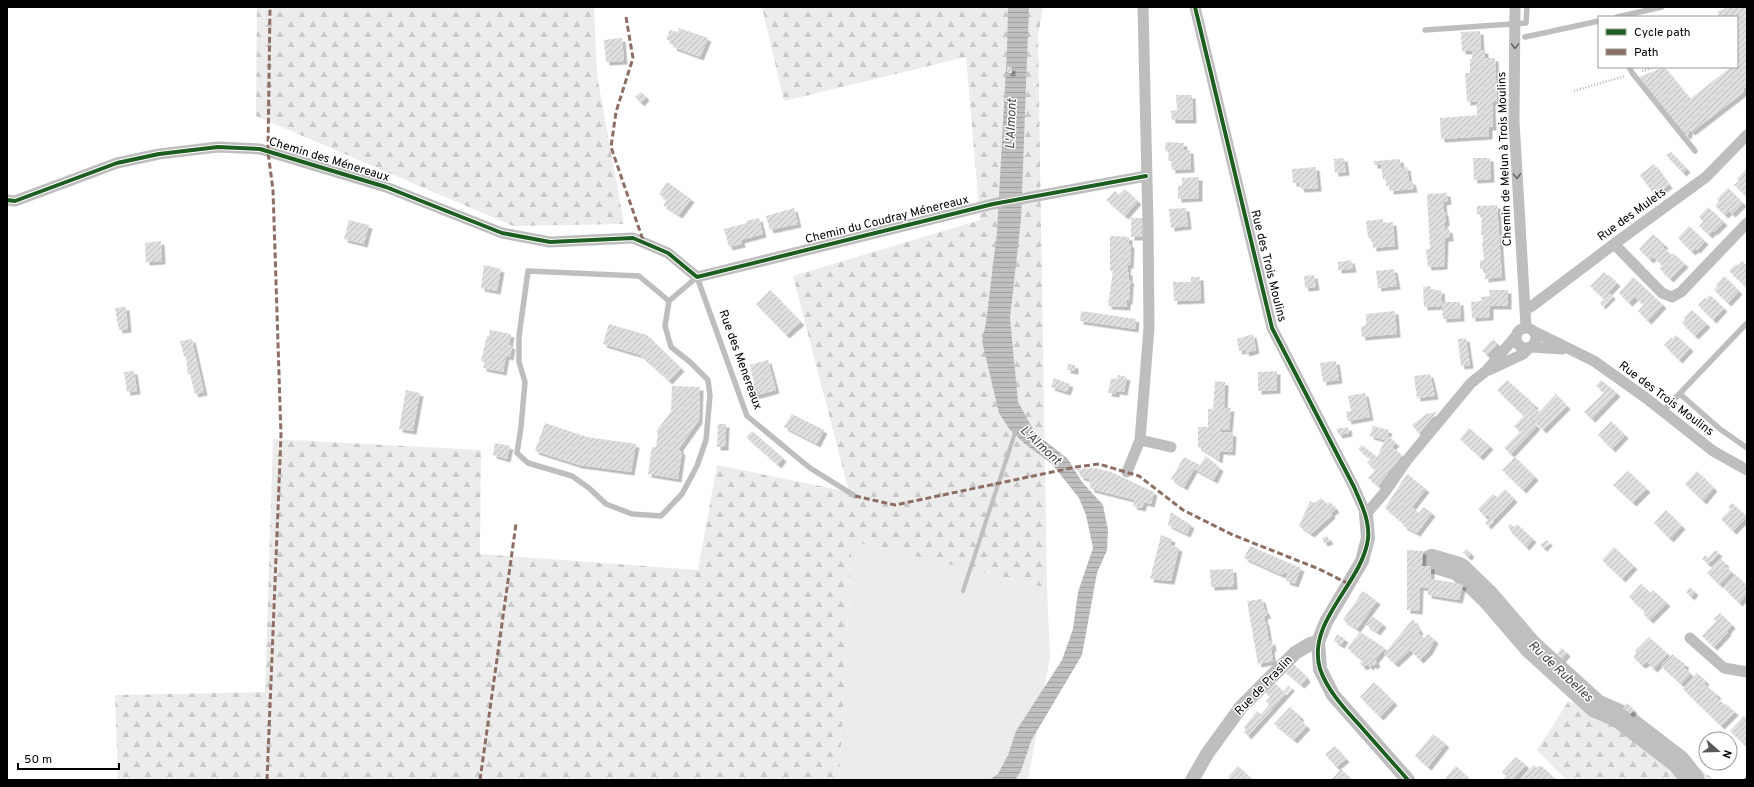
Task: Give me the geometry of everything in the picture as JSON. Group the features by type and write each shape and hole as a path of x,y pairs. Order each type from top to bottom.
{"street":[{"path":"1127,472 1140,440 1149,328 1148,223 1142,7"},
{"name":"Rue des Trois Moulins","path":"1195,7 1272,328 1351,480 1366,514"},
{"name":"Chemin de Melun à Trois Moulins","path":"1515,7 1514,121 1523,292 1530,330"},
{"name":"Rue des Mulets","path":"1526,309 1706,177 1747,135"},
{"name":"Chemin des Ménereaux","path":"7,200 15,202 117,163 159,154 218,147 260,149 386,187 502,234 550,242 633,238 668,253 697,277"},
{"name":"Chemin du Coudray Ménereaux","path":"697,277 993,204 1022,200 1146,176"},
{"path":"1614,244 1662,293 1672,297 1681,292 1747,223"},
{"path":"1408,780 1333,695 1320,668 1318,642 1326,622 1362,561 1368,538 1366,514 1385,492 1407,460 1471,384 1486,371 1516,336 1519,330 1530,330 1537,338 1535,345 1523,354 1486,371"},
{"name":"Rue des Trois Moulins","path":"1530,330 1594,360 1713,451 1747,470"},
{"path":"1516,336 1519,346 1530,348"},
{"name":"Rue des Trois Moulins","path":"1530,348 1569,349"},
{"path":"1140,440 1171,447"},
{"path":"1690,638 1724,668 1747,672"},
{"name":"Rue de Praslin","path":"1192,780 1207,754 1241,707 1295,653 1310,644 1318,642"}],"lane":[{"path":"1425,30 1526,23 1527,7"},
{"path":"1622,16 1662,7"},
{"path":"1525,37 1598,21"},
{"path":"1630,68 1695,151"},
{"path":"669,301 639,276 528,271 519,336 519,362 525,382 517,453 528,463 572,476 590,488 606,504 632,514 661,516 682,494 697,466 706,440 710,395 708,380 690,362 671,347 665,326 669,301 697,277"},
{"name":"Rue des Menereaux","path":"697,277 747,416 810,468 855,496"},
{"path":"1663,412 1747,323"},
{"path":"1680,394 1720,429 1747,448"}],"path":[{"path":"1574,91 1652,68"}],"green space":[{"path":"257,7 594,7 597,75 624,224 513,226 256,116"},
{"path":"762,7 1043,7 1038,36 1047,588 852,541 839,780 118,780 115,695 265,692 273,439 481,450 480,554 698,570 717,465 849,492 793,276 980,220 966,57 784,101"},
{"path":"852,541 1047,588 1050,657 1028,780 839,780"},
{"path":"1568,702 1612,705 1698,768 1698,771 1703,771 1715,780 1566,780 1537,750"}],"water":[{"name":"L'Almont","path":"1008,7 1029,7 1021,219 1010,318 1018,402 1035,433 1068,459 1082,482 1103,505 1108,530 1107,550 1097,573 1082,655 1031,741 1021,771 1015,780 989,780 998,774 1008,755 1016,731 1062,660 1073,629 1078,592 1093,548 1086,515 1079,498 1052,464 1025,444 1010,430 999,413 982,341 986,323 997,232"}],"building":[{"path":"1727,7 1747,7 1747,90 1744,87 1744,92 1692,132 1689,130 1689,134 1686,136 1684,130 1682,132 1639,77 1665,68 1690,99 1730,68 1738,68 1738,16 1717,16 1719,14 1717,11 1723,10"},
{"path":"679,28 708,38 700,57 673,47 674,43 666,39 670,30 678,32"},
{"path":"1480,31 1481,50 1485,50 1485,58 1495,58 1497,102 1492,102 1493,127 1489,127 1489,136 1441,139 1440,118 1477,115 1477,101 1467,102 1465,73 1470,73 1470,59 1472,59 1472,51 1462,51 1461,32"},
{"path":"622,38 624,61 606,62 604,40"},
{"path":"1007,67 1012,67 1012,73 1007,73"},
{"path":"641,92 646,97 641,103 635,97"},
{"path":"1176,95 1192,95 1193,120 1172,120 1171,111 1177,110"},
{"path":"1166,142 1184,143 1183,150 1190,150 1191,169 1172,170 1171,161 1168,161 1169,152 1165,151"},
{"path":"1671,152 1687,169 1683,173 1666,155"},
{"path":"1344,158 1346,172 1335,173 1334,159"},
{"path":"1473,158 1490,158 1491,179 1474,180"},
{"path":"1400,159 1401,168 1407,167 1409,181 1412,181 1414,189 1390,191 1390,186 1386,186 1386,179 1383,180 1381,165 1374,165 1374,161"},
{"path":"1654,164 1669,185 1662,190 1660,188 1653,193 1640,175"},
{"path":"1316,167 1318,188 1301,189 1299,183 1293,183 1292,169"},
{"path":"1747,168 1747,193 1745,195 1734,185 1739,181 1737,179"},
{"path":"1199,177 1199,198 1178,199 1178,186 1182,186 1182,178"},
{"path":"667,182 691,199 679,215 663,205 667,200 659,194"},
{"path":"1728,188 1743,203 1732,214 1729,211 1725,215 1715,206 1719,201 1717,199"},
{"path":"1125,189 1138,201 1125,216 1106,200 1115,191 1119,195"},
{"path":"1447,193 1448,201 1443,202 1446,223 1444,223 1445,230 1449,229 1450,238 1445,238 1444,266 1428,267 1426,249 1430,249 1427,194"},
{"path":"1497,205 1502,277 1485,279 1485,269 1480,269 1480,261 1484,260 1482,242 1483,235 1481,235 1482,214 1477,214 1477,206"},
{"path":"1708,207 1724,222 1709,235 1699,226 1703,222 1699,217"},
{"path":"794,208 798,224 770,230 766,216"},
{"path":"1186,208 1188,226 1171,228 1169,209"},
{"path":"759,218 763,234 741,240 742,244 729,247 724,229"},
{"path":"1131,218 1144,218 1144,237 1131,237"},
{"path":"1383,219 1383,223 1393,222 1395,246 1373,248 1372,238 1368,238 1366,221"},
{"path":"349,220 369,225 364,244 344,239"},
{"path":"1689,226 1705,241 1697,250 1695,249 1692,252 1678,238"},
{"path":"1653,234 1665,245 1663,247 1672,255 1673,253 1685,264 1670,279 1659,268 1662,266 1658,261 1653,257 1650,260 1639,249"},
{"path":"1110,236 1129,237 1129,244 1131,244 1130,265 1128,265 1127,272 1129,272 1129,280 1131,280 1127,307 1108,306 1113,271 1110,271"},
{"path":"161,241 162,261 146,262 145,243"},
{"path":"1351,260 1353,269 1338,270 1338,262"},
{"path":"1742,261 1747,266 1747,284 1745,286 1729,271 1736,264 1738,266"},
{"path":"484,265 501,269 497,291 481,288"},
{"path":"1394,269 1397,286 1378,288 1376,271"},
{"path":"1604,272 1617,283 1603,298 1590,286"},
{"path":"1314,275 1316,287 1305,288 1304,276"},
{"path":"1724,276 1739,291 1728,303 1714,290 1718,286 1716,285"},
{"path":"1191,277 1200,277 1201,300 1174,301 1173,282 1191,282"},
{"path":"1633,277 1663,305 1648,321 1638,311 1644,305 1635,297 1629,303 1619,293"},
{"path":"1431,286 1431,291 1441,290 1442,302 1460,302 1461,318 1443,319 1442,306 1424,307 1423,287"},
{"path":"770,290 801,322 786,335 756,304"},
{"path":"1489,290 1508,290 1508,306 1490,306 1490,317 1472,318 1471,302 1482,301 1481,297 1490,296"},
{"path":"1610,293 1612,296 1602,306 1600,303"},
{"path":"1710,295 1724,308 1713,320 1698,305"},
{"path":"126,307 128,329 119,330 115,308"},
{"path":"1692,310 1707,324 1695,336 1682,323 1685,319 1684,318"},
{"path":"1081,311 1136,319 1135,329 1080,321"},
{"path":"1395,311 1397,334 1362,337 1361,327 1366,325 1366,314"},
{"path":"609,324 647,335 681,368 669,381 640,355 603,344"},
{"path":"490,330 511,334 509,345 512,346 510,357 506,356 503,372 483,368 484,362 481,361 487,336 489,336"},
{"path":"1253,334 1256,350 1246,353 1245,350 1239,351 1237,339"},
{"path":"1676,335 1690,348 1679,360 1664,345"},
{"path":"1466,338 1470,365 1461,366 1458,339"},
{"path":"192,339 204,392 195,394 190,374 188,375 186,356 184,357 180,341"},
{"path":"1493,339 1498,344 1487,355 1482,351"},
{"path":"768,360 776,390 754,396 751,385 754,383 750,365"},
{"path":"1336,361 1339,380 1323,382 1320,363"},
{"path":"1068,364 1075,365 1075,371 1067,370"},
{"path":"134,371 137,391 127,392 124,372"},
{"path":"1277,371 1277,390 1258,391 1258,372"},
{"path":"1430,374 1435,396 1417,398 1414,376"},
{"path":"1118,375 1127,377 1124,392 1116,391 1116,394 1108,393 1111,378 1117,379"},
{"path":"1054,378 1070,384 1067,392 1051,387"},
{"path":"1507,380 1535,405 1534,407 1539,412 1556,394 1567,406 1543,430 1532,419 1531,420 1537,426 1511,454 1504,448 1520,432 1514,426 1524,416 1497,390"},
{"path":"1601,380 1617,393 1592,419 1584,412 1605,392 1596,386"},
{"path":"1215,381 1225,382 1224,408 1231,408 1229,430 1221,429 1221,432 1233,433 1232,452 1220,451 1219,460 1198,447 1198,427 1208,427 1208,409 1213,409"},
{"path":"672,386 700,387 699,420 680,447 680,451 682,451 678,479 648,474 652,447 656,447 658,433 656,432 671,411"},
{"path":"406,390 420,393 413,431 399,429"},
{"path":"1365,393 1370,417 1348,421 1346,412 1351,411 1348,396"},
{"path":"1437,412 1419,434 1412,425 1426,414"},
{"path":"792,414 824,430 817,444 784,427"},
{"path":"1611,421 1625,435 1612,449 1598,435"},
{"path":"545,423 587,437 636,444 631,472 579,465 535,451"},
{"path":"718,424 726,424 725,447 717,447"},
{"path":"1373,426 1389,430 1387,435 1396,443 1392,447 1402,455 1378,486 1368,478 1376,469 1367,463 1371,459 1358,449 1362,445 1377,457 1385,440 1370,436"},
{"path":"1348,427 1349,433 1339,435 1336,429"},
{"path":"1469,428 1490,446 1480,457 1460,439"},
{"path":"752,431 783,458 778,465 746,437"},
{"path":"495,443 510,446 507,459 493,455"},
{"path":"1206,456 1220,468 1214,480 1194,469 1184,487 1171,479 1184,457 1200,465"},
{"path":"1515,457 1535,477 1523,490 1502,470"},
{"path":"1095,468 1111,472 1154,492 1151,504 1144,502 1142,508 1133,506 1135,500 1091,489 1089,479 1081,477 1077,469"},
{"path":"1628,471 1647,489 1633,503 1613,485"},
{"path":"1697,471 1714,488 1703,501 1685,484"},
{"path":"1407,474 1426,489 1412,507 1419,513 1424,507 1432,513 1417,533 1403,526 1404,524 1385,508"},
{"path":"1505,489 1514,499 1488,526 1485,523 1490,518 1488,516 1484,516 1478,509 1493,494 1497,497"},
{"path":"1321,498 1327,504 1330,502 1336,509 1331,513 1332,515 1311,534 1299,526 1310,501 1315,503"},
{"path":"1732,503 1747,517 1733,531 1721,519 1731,509 1728,507"},
{"path":"1666,510 1682,526 1670,539 1654,523"},
{"path":"1171,512 1191,525 1187,534 1168,525"},
{"path":"1510,524 1514,527 1517,524 1533,539 1526,547 1510,531 1511,530 1508,527"},
{"path":"1161,535 1172,539 1170,545 1179,548 1171,581 1150,579"},
{"path":"1327,536 1330,541 1324,543 1322,538"},
{"path":"1547,540 1549,542 1544,548 1540,545"},
{"path":"1250,546 1301,568 1295,584 1286,581 1288,574 1284,572 1282,575 1244,558"},
{"path":"1614,547 1634,566 1622,579 1602,560"},
{"path":"1467,549 1471,554 1468,557 1463,553"},
{"path":"1407,550 1423,551 1422,566 1431,566 1431,579 1463,584 1459,600 1428,595 1429,588 1420,587 1419,611 1407,610"},
{"path":"1715,550 1719,553 1708,564 1702,559 1706,555 1708,558"},
{"path":"1721,559 1726,564 1724,565 1732,572 1720,585 1707,573"},
{"path":"1233,569 1234,586 1211,587 1210,570"},
{"path":"1735,574 1747,586 1747,594 1739,603 1723,587"},
{"path":"1641,584 1651,593 1653,590 1667,603 1650,620 1643,614 1645,612 1629,597"},
{"path":"1690,587 1695,592 1691,597 1686,592"},
{"path":"1363,591 1377,601 1357,629 1343,620"},
{"path":"1262,599 1267,615 1264,616 1269,642 1272,641 1273,648 1271,649 1273,661 1258,664 1247,601"},
{"path":"1720,613 1732,625 1727,631 1728,632 1714,647 1702,636 1716,621 1714,619"},
{"path":"1372,616 1383,624 1377,632 1366,625"},
{"path":"1413,619 1420,631 1418,633 1424,638 1428,634 1435,640 1429,651 1420,660 1410,650 1395,664 1384,654"},
{"path":"1360,632 1385,648 1375,660 1377,663 1374,666 1372,664 1370,667 1367,664 1364,667 1360,664 1362,660 1347,648"},
{"path":"1337,634 1345,639 1341,645 1334,641"},
{"path":"1649,637 1668,654 1654,669 1647,662 1642,665 1634,658 1635,651"},
{"path":"1562,648 1567,653 1562,659 1557,653"},
{"path":"1672,654 1686,665 1684,667 1691,674 1681,684 1661,666"},
{"path":"1289,660 1304,674 1307,679 1301,685 1282,669"},
{"path":"1697,673 1706,681 1704,684 1718,695 1716,697 1735,712 1721,726 1683,689"},
{"path":"1274,682 1283,692 1289,685 1291,688 1248,736 1244,732 1246,729 1244,728 1257,711 1261,714 1269,705 1266,701 1270,697 1263,690"},
{"path":"1374,682 1394,702 1380,717 1360,697"},
{"path":"1627,703 1634,710 1630,714 1623,708"},
{"path":"1290,707 1301,717 1299,719 1307,726 1294,740 1274,724"},
{"path":"1744,716 1747,718 1747,741 1744,744 1738,738 1738,731 1730,731"},
{"path":"1433,734 1446,744 1428,767 1415,756"},
{"path":"1335,746 1346,759 1336,767 1325,754"},
{"path":"1516,757 1526,765 1513,780 1503,780 1506,776 1502,772"},
{"path":"1534,765 1537,768 1540,765 1557,780 1520,780"},
{"path":"1238,766 1253,780 1232,780 1228,777"},
{"path":"1456,766 1471,780 1447,780 1445,778"},
{"path":"1341,769 1351,779 1331,780"}],"waterway":[{"name":"L'Almont","path":"963,591 1016,430"},
{"name":"Ru de Rubelles","path":"1432,561 1459,569 1488,597 1531,647 1596,706 1619,716 1679,762 1693,780"}],"marked path":[{"path":"267,780 281,435 273,190 268,152 270,7"},
{"path":"626,17 633,58 616,112 611,147 644,243"},
{"path":"855,496 895,505 1076,467 1099,464 1139,476 1183,510 1233,535 1319,569 1349,584"},
{"path":"480,780 516,524"}],"cycle path":[{"path":"1195,7 1272,328 1354,487 1368,526 1368,539 1364,556 1356,572 1327,619 1321,635 1318,651 1320,669 1323,677 1338,700 1408,780"},
{"path":"7,200 15,201 117,163 159,154 218,147 260,149 386,187 502,233 550,242 633,238 668,253 697,277 993,204 1146,176"}]}
